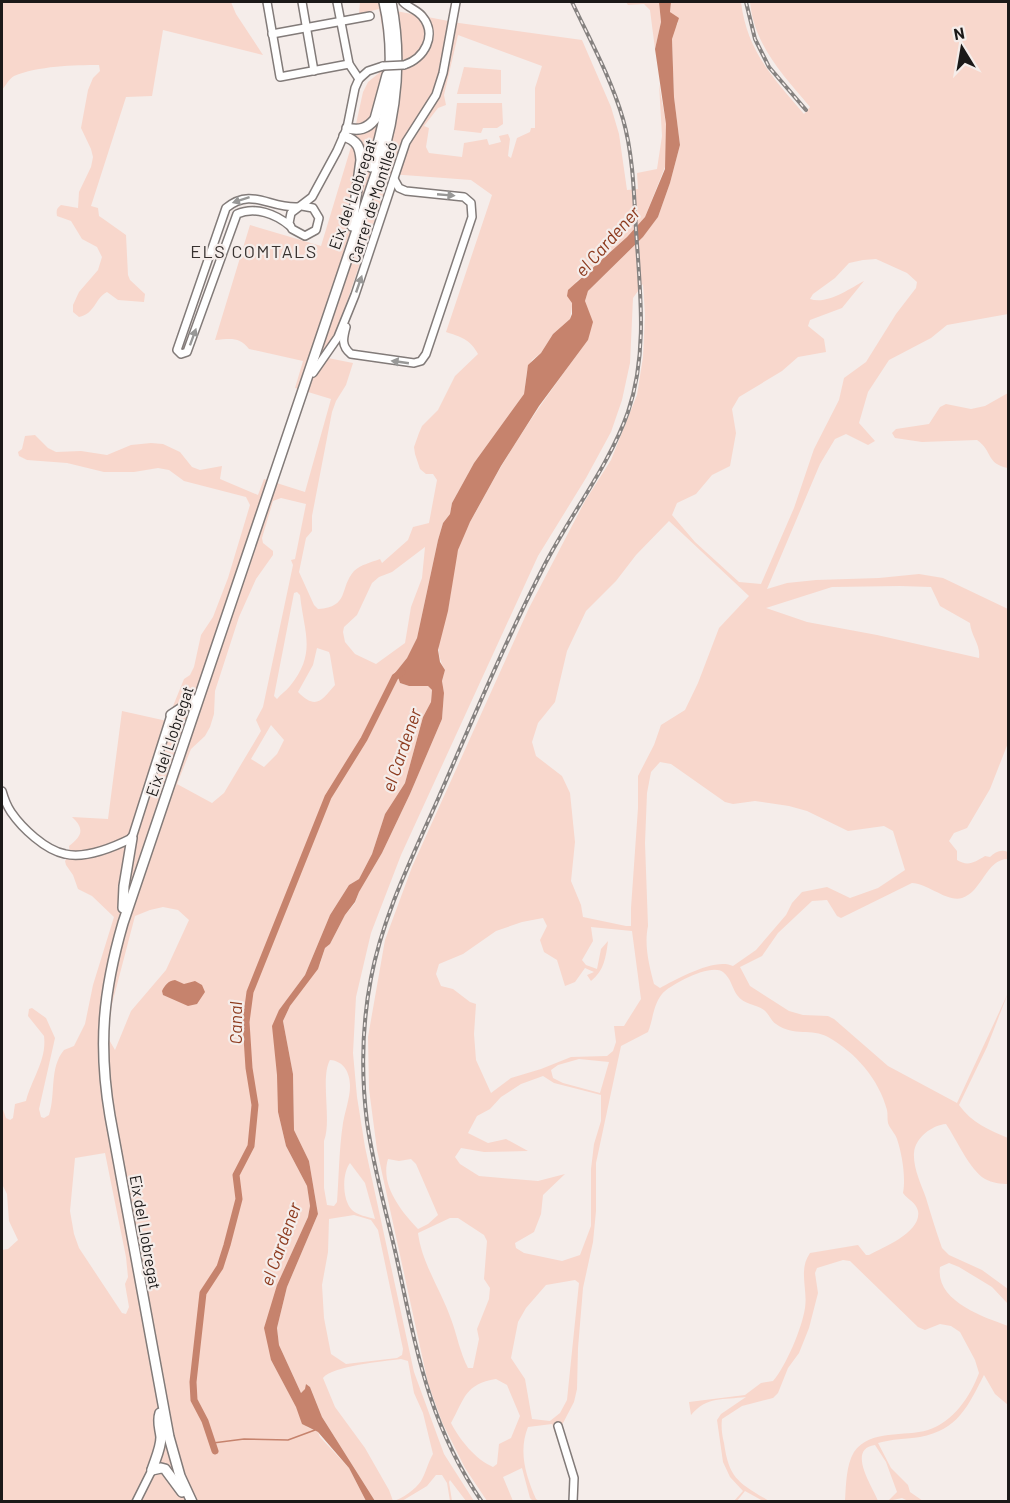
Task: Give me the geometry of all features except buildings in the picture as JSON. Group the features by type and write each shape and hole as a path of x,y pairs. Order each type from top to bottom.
{"highway":[{"name":"Eix del Llobregat","path":"184,1497 167,1447 160,1413 99,1078 97,1046 100,1000 109,951 352,226 385,120 388,28 384,2"},
{"name":"Eix del Llobregat","path":"192,1502 180,1476 169,1437 110,1116 102,1042 106,993 123,923 385,147 397,82 397,54 391,2"},
{"path":"345,132 360,130 370,125 375,119 387,66"},
{"path":"357,142 360,130"},
{"path":"345,132 359,145 361,160 352,226"},
{"path":"171,715 194,700"},
{"path":"123,908 123,885 132,838"},
{"path":"152,1470 160,1445 161,1437 157,1421 160,1413"},
{"path":"152,1470 165,1469 184,1497"}],"street":[{"path":"267,2 280,77 349,64"},
{"path":"302,2 314,71"},
{"path":"337,2 349,64 359,79"},
{"path":"290,226 290,216 312,197 345,132 359,79 368,71 387,66 404,65 416,60 425,51 429,36 426,22 403,2"},
{"name":"Carrer de Montlleó","path":"313,373 338,337 410,134 436,95 443,73 456,2"},
{"path":"272,34 370,16"},
{"path":"351,305 343,339 345,348 351,354 414,363 421,361 425,356 472,217 472,207 469,200 464,197 406,191 399,188 394,179"},
{"path":"387,201 392,196 406,191"},
{"path":"312,197 313,208 318,214 319,222 313,233 304,236 299,235 281,219 256,210 246,210 237,214 187,352 181,354 177,350 226,208 234,202 251,197 285,207 313,208"},
{"path":"2,791 10,810 22,826 48,846 66,854 108,850 132,838 171,715"},
{"path":"558,1426 574,1478 573,1502"},
{"path":"136,1502 152,1470"}],"shaded area":[{"path":"2,2 231,2 236,14 263,55 163,30 152,96 126,97 91,206 98,208 99,216 126,235 128,275 130,280 145,294 144,302 118,300 107,292 88,313 79,317 73,312 73,305 79,292 98,270 102,257 97,247 82,239 71,221 57,216 57,211 61,205 78,208 79,192 91,167 93,157 91,149 81,128 88,90 93,78 100,71 99,65 34,70 12,77 2,90"},
{"path":"360,2 394,2 396,11 459,23 582,40 611,107 619,134 627,190 638,189 637,173 657,169 662,136 659,84 666,124 667,162 645,217 627,237 576,282 570,319 553,334 541,353 532,360 527,371 524,394 474,463 452,503 450,514 443,523 438,540 417,638 407,658 392,677 398,677 400,683 409,686 428,686 432,690 431,702 423,717 405,783 385,814 372,854 359,879 349,885 330,915 305,975 279,1010 278,1112 286,1146 307,1186 310,1206 308,1217 277,1285 271,1360 307,1427 318,1432 349,1468 366,1501 2,1501 2,1250 8,1249 18,1240 9,1221 7,1194 2,1184 2,1107 6,1118 10,1120 13,1118 15,1104 26,1101 41,1061 44,1036 28,1016 29,1009 32,1008 46,1018 55,1038 39,1109 41,1117 49,1115 56,1065 64,1050 74,1046 85,1024 93,985 114,917 92,896 78,889 66,865 65,861 70,854 69,846 77,839 80,832 79,825 72,817 108,819 122,711 167,721 184,679 190,675 194,667 201,635 213,617 228,578 250,505 246,497 184,481 169,470 158,468 134,472 104,472 67,463 27,460 19,456 18,452 22,449 25,436 35,435 48,448 56,452 81,451 107,455 131,445 163,444 180,452 192,467 200,470 222,466 220,479 258,495 264,479 305,492 331,399 295,388 303,361 249,349 238,340 215,340 250,225 321,246 351,147 363,92 368,82 379,73 385,59 386,51 379,9 359,14","holes":["458,35 542,66 535,88 535,128 531,128 530,132 517,138 511,158 508,156 510,139 508,134 499,136 501,142 489,145 487,139 464,143 462,157 429,153 426,147 429,128 424,126 438,108 446,105 444,95","390,174 471,180 492,195 446,332 461,337 478,354 455,376 438,410 422,426 414,447 420,469 426,474 433,474 437,480 429,523 413,527 408,540 382,563 380,559 354,571 339,601 335,605 318,609 299,572 306,538 312,531 312,516 332,412 346,385 353,363 328,358","281,498 306,504 295,559 291,560 293,565 263,707 256,720 261,731 224,793 212,803 177,784 191,749 205,736 210,727 214,714 215,691 239,617 256,579 273,555 273,551 263,543 262,538 273,501","425,547 422,578 411,607 405,643 376,664 355,654 345,642 343,632 344,627 357,615 372,583 379,577 392,572","297,592 300,595 307,642 304,663 290,686 277,699 274,696 294,593","317,648 329,652 335,685 322,699 314,702 304,698 298,692 313,665","271,725 284,740 277,754 264,767 251,759","163,907 178,910 189,920 166,970 131,1011 115,1050 108,1038 112,1004 135,916","105,1153 126,1257 128,1277 125,1284 129,1307 126,1314 122,1313 79,1248 70,1211 75,1158"]},
{"path":"626,2 659,2 661,22 655,49 650,10 644,4 628,5"},
{"path":"659,2 671,2 670,12 679,18 672,39 674,97 680,145 658,217 643,237 588,291 585,301 593,322 588,340 539,406 501,466 470,522 458,550 448,611 438,650 440,662 445,670 442,681 444,693 442,719 382,853 330,944 325,948 318,969 290,1006 283,1021 293,1074 294,1130 309,1161 318,1214 287,1287 277,1328 279,1345 301,1393 306,1384 310,1387 322,1417 375,1501 366,1501 349,1468 318,1432 302,1424 296,1407 271,1360 264,1328 277,1285 308,1217 310,1206 307,1186 286,1146 278,1112 272,1026 279,1010 305,975 330,915 349,885 359,879 372,854 385,814 405,783 423,717 431,702 432,690 428,686 409,686 400,683 398,677 391,678 407,658 417,638 438,540 443,523 450,514 452,503 474,463 524,394 528,365 541,353 553,334 570,319 572,303 567,296 568,290 627,237 645,217 665,169 666,124 655,49 661,22"},
{"path":"671,2 741,2 744,19 755,49 772,76 804,114 810,107 771,59 757,32 750,2 1008,2 1008,314 947,325 931,338 889,360 868,392 859,423 875,441 868,445 846,434 835,439 820,464 767,589 787,583 816,580 919,574 943,578 1008,609 1008,743 990,789 967,828 954,833 949,841 957,851 957,860 961,862 971,863 1001,851 1008,852 1008,859 994,864 975,889 962,898 950,898 912,883 841,918 837,916 827,900 812,901 778,933 762,956 740,967 750,986 789,1011 803,1015 828,1016 834,1019 888,1066 957,1103 1008,993 987,1047 959,1105 975,1121 1008,1138 1008,1184 985,1179 979,1174 946,1124 935,1127 921,1137 915,1147 914,1159 942,1248 949,1255 982,1270 1008,1289 1008,1304 992,1287 959,1267 949,1263 940,1267 940,1279 953,1298 974,1312 1008,1326 1008,1405 995,1394 984,1375 967,1406 944,1429 920,1437 878,1443 891,1468 908,1485 910,1492 923,1501 908,1501 902,1498 888,1501 897,1492 886,1462 875,1445 867,1448 863,1453 862,1461 878,1501 845,1501 849,1463 854,1452 861,1445 878,1437 919,1432 937,1426 960,1408 979,1373 975,1360 960,1332 951,1326 940,1324 925,1330 918,1327 850,1261 843,1260 817,1268 815,1273 818,1293 809,1328 778,1393 773,1398 742,1406 722,1419 726,1455 737,1479 769,1501 763,1501 745,1491 737,1501 734,1501 743,1491 730,1477 723,1462 717,1420 721,1414 746,1397 709,1402 691,1415 689,1402 745,1395 761,1383 773,1381 788,1357 801,1326 806,1301 805,1266 810,1253 858,1245 866,1255 869,1255 908,1232 918,1219 918,1211 916,1205 903,1193 903,1166 897,1139 888,1123 883,1099 865,1068 847,1050 822,1034 789,1030 776,1024 764,1010 740,998 728,977 717,970 691,976 667,990 657,1003 648,1032 621,1046 596,1163 596,1211 593,1242 583,1288 577,1389 574,1402 562,1425 577,1477 577,1501 569,1501 570,1478 552,1424 528,1427 525,1436 524,1464 532,1490 539,1501 533,1501 530,1498 522,1468 503,1477 513,1501 487,1501 465,1468 442,1422 428,1383 377,1150 369,1089 368,1037 385,940 412,867 529,608 585,501 611,460 637,395 643,357 645,315 643,284 633,298 630,363 622,400 611,432 538,556 401,855 371,933 356,997 353,1053 357,1097 365,1147 414,1372 444,1454 474,1501 466,1501 450,1480 452,1501 450,1501 447,1483 442,1475 436,1475 427,1486 402,1501 393,1501 375,1501 322,1417 310,1387 306,1384 306,1389 301,1393 279,1345 277,1328 287,1287 318,1214 309,1161 294,1130 293,1074 283,1021 290,1006 320,964 325,948 330,944 345,915 355,903 382,853 442,719 444,693 442,681 445,670 439,654 439,640 448,609 456,557 469,523 520,436 588,340 585,301 588,291 643,237 658,217 680,145 674,97 672,39 672,33 678,23 670,12","holes":["876,259 907,273 917,282 916,288 896,314 866,362 844,378 839,400 814,449 794,508 761,584 739,582 695,542 672,515 677,503 696,494 712,475 730,466 736,433 732,409 739,397 782,371 798,357 826,352 824,339 808,326 810,320 842,308 864,281 831,298 810,299 813,294 835,278 849,263","669,521 749,596 719,628 685,710 661,725 654,745 638,776 631,926 583,917 581,905 571,881 575,842 570,793 562,776 536,756 532,742 538,723 555,702 567,651 586,611","832,587 931,587 940,606 970,623 979,649 979,658 807,622 766,608","660,762 671,764 725,802 733,804 755,801 789,806 807,811 848,831 884,826 893,831 905,870 878,888 850,898 827,887 802,892 756,950 733,966 717,964 707,967 660,988 654,984 647,948 645,843 647,793 651,772","543,918 547,926 540,940 544,952 557,960 565,986 575,982 585,968 594,972 587,975 591,981 602,968 608,941 601,949 597,969 586,965 582,960 593,941 591,927 632,931 641,999 624,1026 614,1026 616,1042 613,1051 607,1056 571,1057 511,1078 491,1093 476,1060 474,1034 476,1004 453,989 441,986 436,974 439,964 463,954 496,931","579,1059 609,1062 600,1093 553,1078 551,1070 558,1065","330,1060 342,1065 350,1081 342,1133 337,1202 334,1206 327,1205 324,1188 324,1141 327,1122 326,1077","543,1076 554,1083 601,1095 601,1121 594,1144 591,1169 591,1226 580,1255 562,1261 524,1253 516,1248 515,1243 534,1232 541,1214 543,1195 565,1174 538,1181 479,1176 460,1164 455,1157 461,1148 484,1152 528,1151 506,1139 488,1143 468,1133 477,1116 490,1109 501,1097 521,1084","388,1159 399,1161 411,1159 416,1164 438,1215 418,1229 399,1206 389,1188 386,1169","350,1163 365,1183 375,1219 352,1210 346,1200 344,1180","354,1215 371,1220 378,1230 403,1349 402,1355 397,1358 346,1364 331,1354 324,1318 322,1285 328,1252 329,1219","450,1218 458,1218 484,1235 487,1241 484,1279 490,1288 489,1299 477,1329 479,1339 473,1368 468,1368 465,1362 447,1308 423,1255 418,1233","575,1280 579,1283 567,1400 560,1413 550,1421 532,1419 525,1379 511,1358 518,1322 526,1308 546,1285","401,1359 408,1361 414,1393 423,1413 433,1454 421,1481 412,1490 393,1501 365,1448 335,1407 323,1378 347,1367","496,1379 507,1385 520,1416 511,1438 499,1444 497,1464 493,1467 486,1464 469,1448 451,1423 463,1399 478,1384"]},
{"path":"464,67 501,70 501,94 457,94"},
{"path":"457,103 502,103 503,124 497,128 483,128 481,133 454,130"},
{"path":"1008,393 1008,468 996,463 986,448 977,440 922,442 895,438 892,433 896,429 929,424 940,407 946,404 971,409 985,406"},
{"path":"175,980 184,984 195,981 202,985 205,992 197,1004 188,1006 163,995 162,991 166,985"}],"waterway":[{"name":"Canal","path":"215,1451 205,1421 194,1400 193,1382 203,1293 220,1267 239,1199 236,1175 251,1146 255,1105 249,1068 246,1022 250,992 328,797 364,739 395,677 402,672"},
{"path":"213,1443 244,1439 288,1440 315,1430"}],"railway":[{"path":"482,1502 448,1442 436,1413 417,1352 376,1172 367,1122 364,1032 376,955 399,887 516,624 554,547 611,452 628,412 634,390 641,322 634,188 629,146 623,119 612,89 572,2"},
{"path":"746,2 755,39 769,67 806,110"}],"district":[{"name":"ELS COMTALS","path":"254,251"}],"water label":[{"name":"el Cardener","path":"607,241"},
{"name":"el Cardener","path":"401,750"},
{"name":"el Cardener","path":"280,1244"}]}
